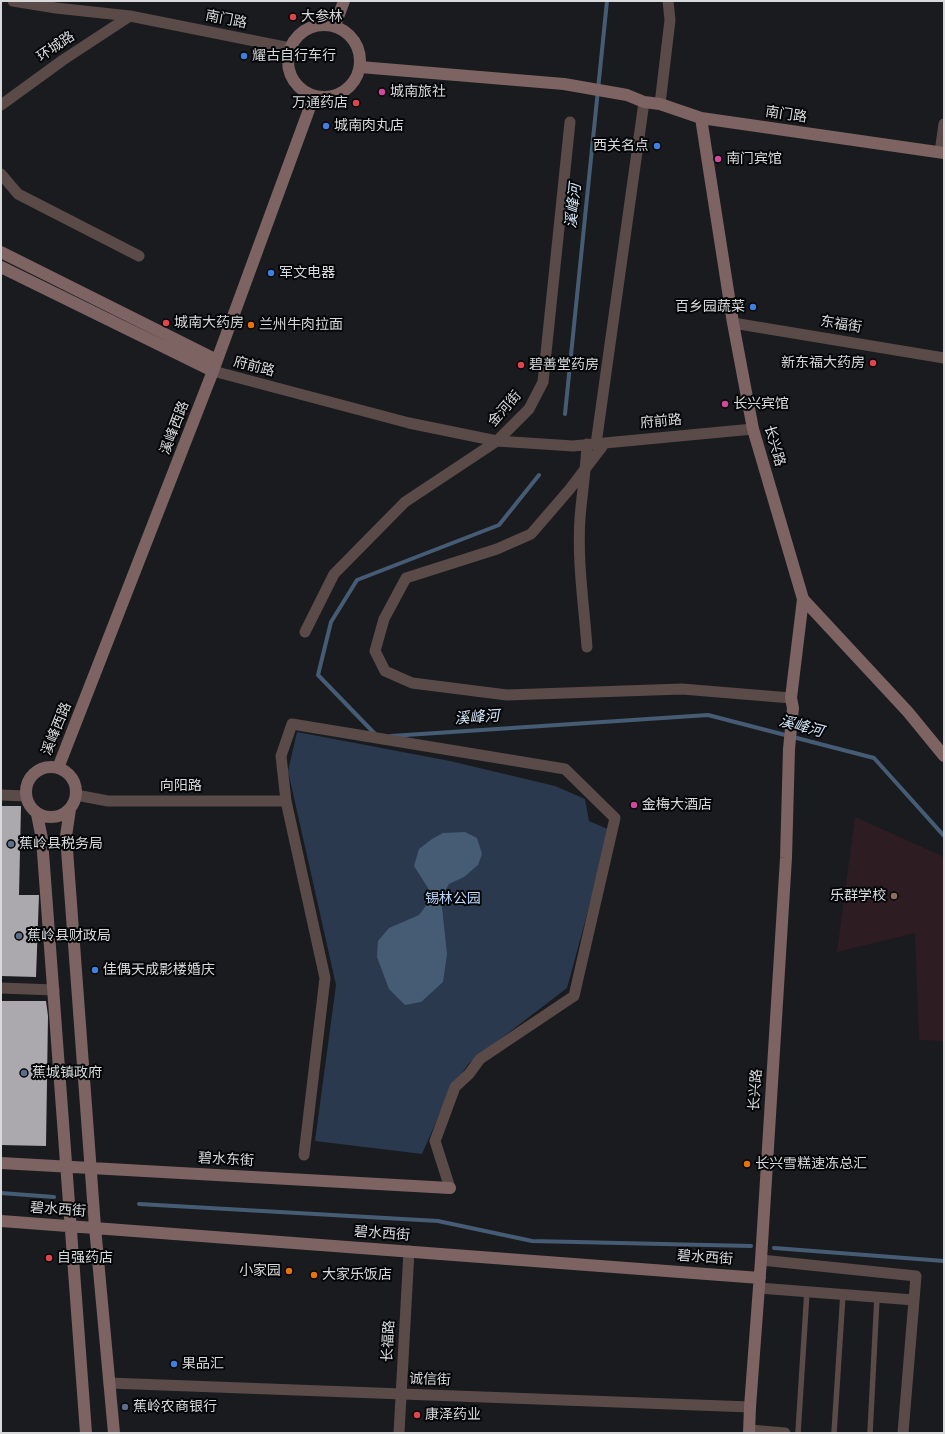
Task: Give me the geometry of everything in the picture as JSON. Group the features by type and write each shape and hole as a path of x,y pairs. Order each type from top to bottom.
{"street":[{"name":"南门路","path":"13,1 57,5 130,16 290,48"},
{"path":"335,25 344,1"},
{"path":"660,104 670,20 668,1"},
{"name":"环城路","path":"1,105 63,60 130,16"},
{"path":"326,24 335,25 350,34 355,41 359,49 360,67 353,83 347,89 331,97 314,96 298,87 293,80 289,72 288,54 295,38 309,27 326,24"},
{"name":"南门路","path":"360,67 564,84 627,95 644,102 660,104 701,118 942,152"},
{"name":"溪峰西路","path":"58,768 215,366 314,96"},
{"path":"587,648 580,562 580,518 586,468 596,444 644,102"},
{"name":"长兴路","path":"701,118 733,323 753,429 803,598 792,703 789,749 786,858 761,1260 750,1407 750,1432"},
{"name":"金河街","path":"305,632 334,574 405,502 497,441 529,409 543,382 570,122"},
{"path":"942,152 944,124"},
{"path":"1,174 18,194 139,256"},
{"name":"府前路","path":"1,252 215,366"},
{"name":"府前路","path":"1,267 215,366 409,423 497,441 572,446 753,429"},
{"name":"东福街","path":"733,323 944,358"},
{"path":"596,444 586,468 531,534 497,549 406,578 384,619 375,651 385,671 412,683 507,695 682,689 792,703"},
{"path":"803,598 908,712 944,756"},
{"path":"304,1156 325,978 286,800 282,756 292,724 565,768 615,818 574,996 480,1059 469,1074 455,1087 434,1141 450,1188"},
{"path":"50,766 58,768 70,775 76,788 76,796 74,802 65,813 51,818 37,814 32,809 28,803 26,789 31,776 43,768 50,766"},
{"path":"1,795 26,796"},
{"name":"向阳路","path":"76,796 108,801 286,800"},
{"path":"70,808 66,836 95,1227 114,1433"},
{"path":"37,814 42,839 54,990 86,1433"},
{"path":"1,988 54,990"},
{"name":"碧水东街","path":"1,1163 450,1188"},
{"name":"碧水西街","path":"1,1221 409,1251 759,1283"},
{"name":"长福路","path":"399,1433 409,1251"},
{"path":"761,1260 916,1276 903,1433"},
{"path":"759,1283 807,1291 914,1300"},
{"name":"诚信街","path":"109,1382 750,1407"},
{"path":"750,1432 785,1433"}],"lane":[{"path":"798,1433 807,1291"},
{"path":"834,1433 843,1294"},
{"path":"870,1433 878,1297"}],"shaded area":[{"name":"乐群学校","path":"855,817 940,855 944,859 944,1041 919,1040 915,933 837,952"},
{"path":"465,832 477,838 482,854 478,865 464,877 449,884 441,898 447,954 443,982 421,1002 405,1005 389,989 377,957 378,941 389,928 419,915 428,903 428,888 414,866 419,849 443,833"}],"green space":[{"name":"锡林公园","path":"297,732 450,761 555,786 585,799 589,821 610,830 567,988 469,1063 449,1092 422,1154 315,1141 336,985 288,771"}],"building":[{"name":"蕉岭县财政局","path":"1,806 21,806 19,895 39,895 36,977 1,976"},
{"name":"蕉城镇政府","path":"1,1001 46,1001 48,1016 46,1146 1,1145"}],"waterway":[{"name":"溪峰河","path":"565,414 607,1"},
{"name":"溪峰河","path":"377,736 318,675 331,622 357,580 499,525 539,475"},
{"name":"溪峰河","path":"391,736 708,715 874,758 944,836"},
{"path":"1,1193 54,1197"},
{"path":"139,1204 438,1221 532,1241 751,1246"},
{"path":"774,1248 944,1261"}],"place":[{"name":"大参林","path":"293,17"},
{"name":"耀古自行车行","path":"244,56"},
{"name":"城南旅社","path":"382,92"},
{"name":"万通药店","path":"356,103"},
{"name":"城南肉丸店","path":"326,126"},
{"name":"西关名点","path":"657,146"},
{"name":"南门宾馆","path":"718,159"},
{"name":"军文电器","path":"271,273"},
{"name":"百乡园蔬菜","path":"753,307"},
{"name":"城南大药房","path":"166,323"},
{"name":"兰州牛肉拉面","path":"251,325"},
{"name":"新东福大药房","path":"873,363"},
{"name":"碧善堂药房","path":"521,365"},
{"name":"长兴宾馆","path":"725,404"},
{"name":"金梅大酒店","path":"634,805"},
{"name":"蕉岭县税务局","path":"11,844"},
{"name":"乐群学校","path":"894,896"},
{"name":"蕉岭县财政局","path":"19,936"},
{"name":"佳偶天成影楼婚庆","path":"95,970"},
{"name":"蕉城镇政府","path":"24,1073"},
{"name":"长兴雪糕速冻总汇","path":"747,1164"},
{"name":"自强药店","path":"49,1258"},
{"name":"小家园","path":"289,1271"},
{"name":"大家乐饭店","path":"314,1275"},
{"name":"果品汇","path":"174,1364"},
{"name":"蕉岭农商银行","path":"125,1407"},
{"name":"康泽药业","path":"417,1415"}]}
